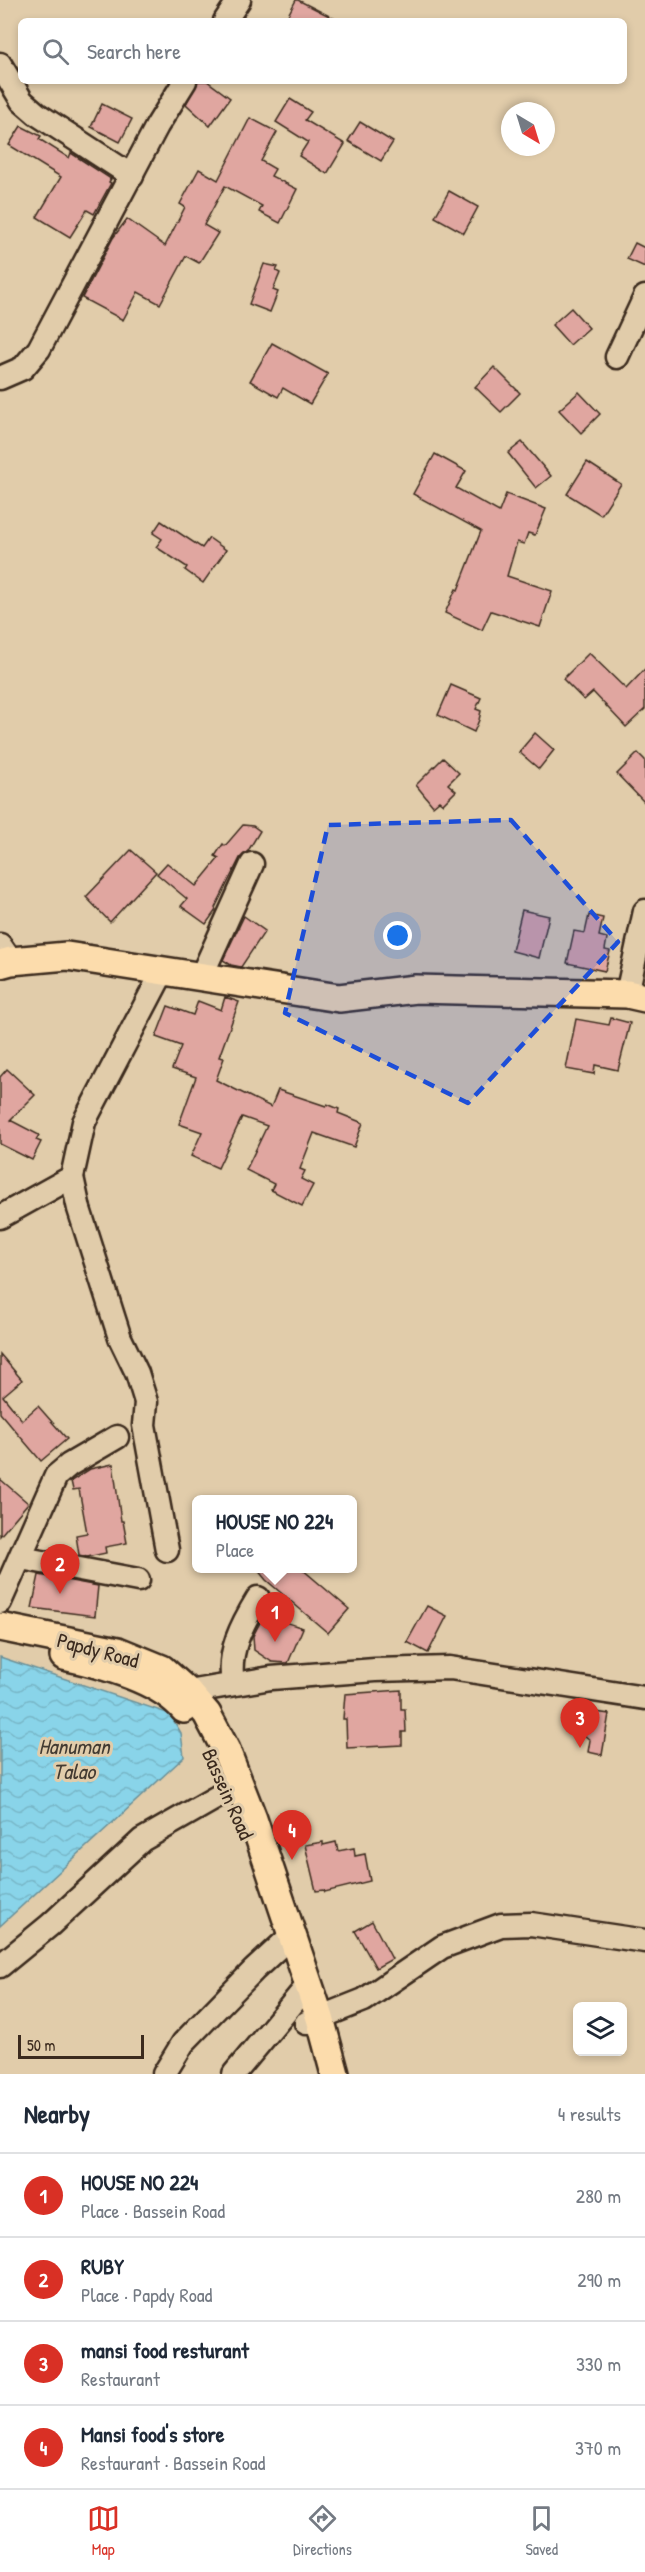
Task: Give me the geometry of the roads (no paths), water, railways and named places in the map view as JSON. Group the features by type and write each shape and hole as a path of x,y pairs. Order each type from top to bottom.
{"main road":[{"path":"4,957 67,956 339,998 416,988 636,996"},
{"name":"Papdy Road","path":"0,1627 118,1651 162,1668 182,1696"},
{"name":"Bassein Road","path":"0,1643 73,1658 141,1679 182,1696 207,1714 234,1787 251,1847 288,1939 313,2020 335,2074"},
{"name":"Bassein Road","path":"313,2020 320,2074"}],"street":[{"path":"227,18 239,0"},
{"path":"0,64 22,101 37,114 132,176"},
{"path":"0,378 23,368 39,349 157,126 182,84"},
{"path":"617,357 645,297"},
{"path":"201,977 252,864"},
{"path":"636,996 645,911"},
{"path":"163,971 84,1122 72,1177 79,1209 120,1338 137,1373 146,1402 144,1425 167,1551"},
{"path":"0,1217 72,1177"},
{"path":"0,1602 61,1469 117,1437"},
{"path":"21,1558 138,1580"},
{"path":"233,1683 230,1668 240,1628 258,1598"},
{"path":"182,1696 233,1683 271,1678 375,1670 450,1668 645,1698"},
{"path":"0,1966 50,1925 142,1840 234,1787"},
{"path":"313,2020 364,2000 442,1947 501,1924 531,1924 645,1941"},
{"path":"165,2074 183,2043 288,1939"},
{"path":"242,2070 303,1991"}],"water":[{"name":"Hanuman Talao","path":"0,1657 170,1714 181,1733 184,1757 0,1926"}],"place":[{"name":"RUBY","path":"60,1594"},
{"name":"HOUSE NO 224","path":"275,1642"},
{"name":"mansi food resturant","path":"580,1748"},
{"name":"Mansi food's store","path":"292,1860"}]}
